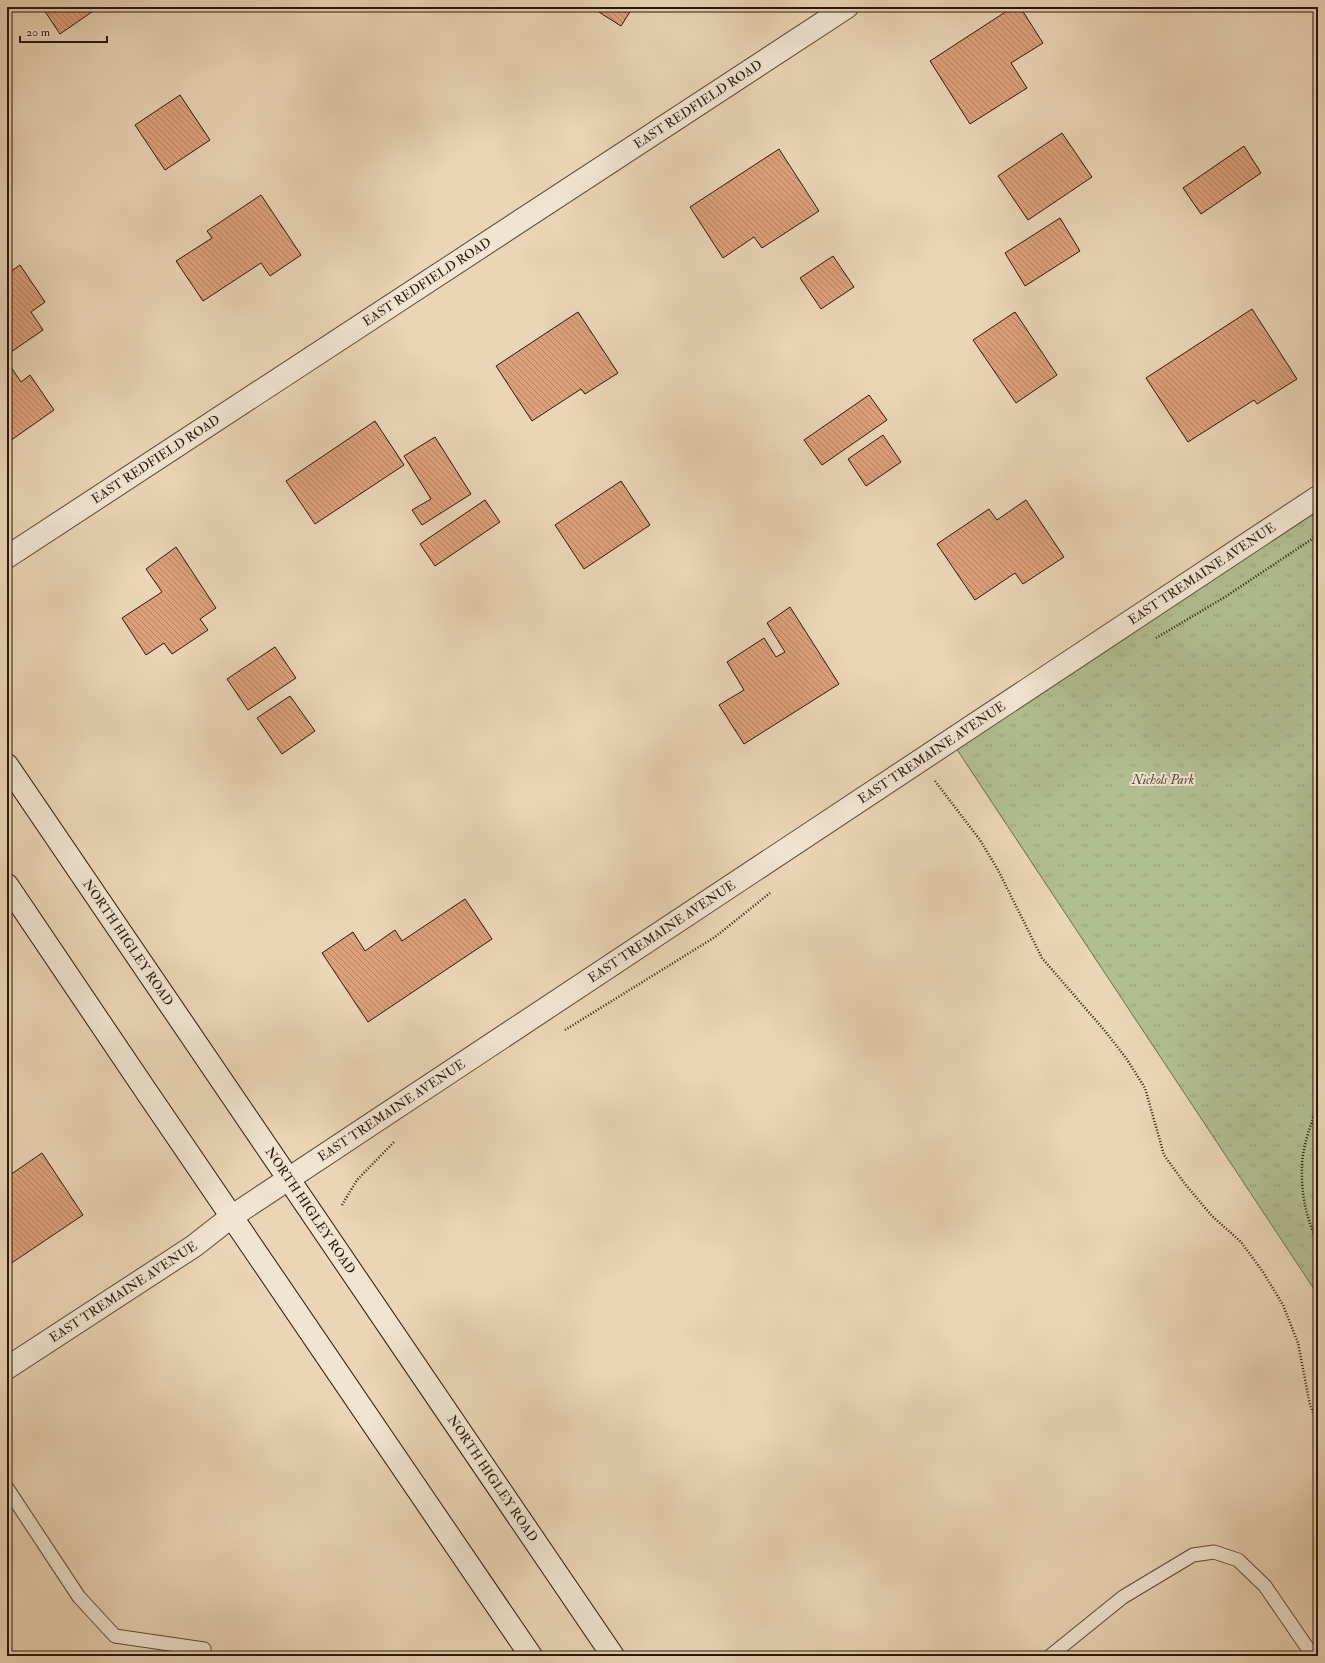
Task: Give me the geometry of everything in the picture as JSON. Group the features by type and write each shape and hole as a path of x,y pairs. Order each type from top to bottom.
{"street":[{"name":"EAST REDFIELD ROAD","path":"7,557 847,7"},
{"name":"EAST TREMAINE AVENUE","path":"7,1368 194,1246 231,1217 288,1179 1318,497"},
{"name":"NORTH HIGLEY ROAD","path":"7,765 613,1656"},
{"path":"7,885 231,1217 531,1656"}],"lane":[{"path":"7,1488 79,1597 115,1636 204,1649"},
{"path":"1050,1656 1123,1597 1193,1555 1214,1552 1238,1560 1264,1586 1313,1656"}],"path":[{"path":"934,781 980,840 998,870 1042,958 1105,1031 1126,1058 1145,1088 1164,1155 1184,1184 1241,1242 1263,1272 1283,1305 1298,1343 1310,1405 1318,1425"},
{"path":"560,1033 715,937 776,889"},
{"path":"1318,1103 1302,1166 1304,1197 1310,1227 1318,1242"},
{"path":"342,1204 357,1180 398,1138"}],"green space":[{"name":"Nichols Park","path":"1318,500 1318,1295 946,733"}],"building":[{"path":"42,7 99,7 60,34"},
{"path":"591,7 633,7 621,26"},
{"path":"1013,7 1020,7 1043,43 1011,63 1027,88 970,124 930,61"},
{"path":"180,95 210,140 165,170 135,125"},
{"path":"1062,133 1092,177 1028,220 998,176"},
{"path":"1244,146 1261,173 1201,214 1183,188"},
{"path":"779,149 819,211 762,248 754,237 723,258 690,207"},
{"path":"261,195 301,255 270,276 261,263 203,301 176,261 212,238 207,231"},
{"path":"1060,218 1080,251 1025,286 1005,253"},
{"path":"833,256 854,287 821,309 800,278"},
{"path":"20,265 45,302 31,312 43,330 11,352 7,345 7,274"},
{"path":"1252,309 1297,379 1257,404 1254,400 1188,442 1146,378"},
{"path":"578,312 618,373 585,394 581,389 532,421 496,366"},
{"path":"1015,312 1057,375 1016,403 973,340"},
{"path":"11,367 21,382 30,375 54,410 7,443 7,370"},
{"path":"869,395 887,420 822,465 804,440"},
{"path":"375,421 404,465 315,524 286,481"},
{"path":"883,435 901,462 866,486 848,459"},
{"path":"435,437 471,494 422,525 412,510 431,499 404,456"},
{"path":"621,481 650,525 584,569 555,525"},
{"path":"485,500 500,522 435,566 420,544"},
{"path":"1026,500 1064,557 1023,584 1015,573 975,600 937,544 989,509 997,520"},
{"path":"176,547 216,608 200,619 208,630 172,654 164,643 146,655 122,618 162,592 146,569"},
{"path":"790,607 839,684 744,744 719,705 744,690 727,662 764,638 776,657 785,652 767,623"},
{"path":"275,647 296,678 248,710 227,679"},
{"path":"290,696 315,731 282,754 257,718"},
{"path":"465,899 492,939 368,1022 322,953 353,932 365,951 395,930 402,941"},
{"path":"42,1153 83,1215 7,1266 7,1177"}]}
